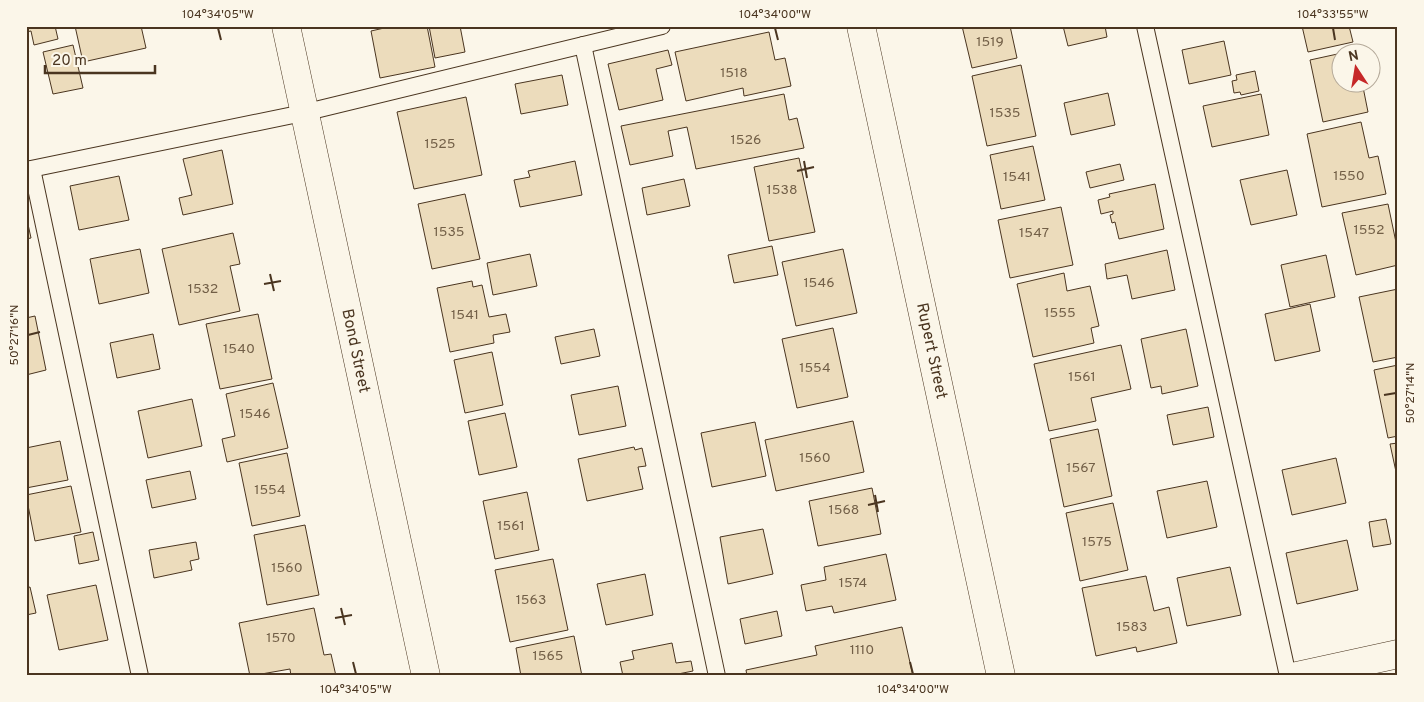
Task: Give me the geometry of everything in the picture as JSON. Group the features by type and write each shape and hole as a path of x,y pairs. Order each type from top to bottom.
{"street":[{"name":"Bond Street","path":"286,26 303,113 426,676"},
{"name":"Rupert Street","path":"861,26 1001,676"},
{"path":"1298,676 1398,654"}],"lane":[{"path":"140,676 29,169 303,113 662,26"},
{"path":"1144,26 1288,676"},
{"path":"583,45 718,676"}],"building":[{"path":"26,26 55,26 58,39 34,45 31,31 26,32"},
{"path":"75,26 141,26 146,48 83,62"},
{"path":"393,26 427,26 435,67 380,78 371,31"},
{"path":"429,26 460,26 465,52 435,58"},
{"path":"962,26 1010,26 1017,58 972,68"},
{"path":"1063,26 1105,26 1107,37 1068,46"},
{"path":"1302,26 1349,26 1353,42 1332,42 1332,47 1308,52"},
{"path":"769,32 775,60 785,58 791,86 744,96 743,88 686,101 675,52"},
{"path":"1224,41 1231,75 1189,84 1182,50"},
{"path":"73,45 83,88 53,94 43,52"},
{"path":"668,50 672,65 656,69 663,100 619,110 608,64"},
{"path":"1332,55 1332,92 1364,92 1368,112 1323,122 1310,60"},
{"path":"1021,65 1036,136 987,146 972,76"},
{"path":"1255,71 1259,91 1241,95 1240,92 1234,93 1232,81 1237,80 1236,75"},
{"path":"562,75 568,105 521,114 515,84"},
{"path":"1108,93 1115,125 1071,135 1064,103"},
{"path":"784,94 789,120 797,118 804,148 696,169 687,127 668,131 673,156 630,165 621,126"},
{"path":"1261,94 1269,135 1212,147 1203,106"},
{"path":"466,97 482,175 414,189 397,112"},
{"path":"1361,122 1369,158 1378,156 1386,194 1322,207 1307,134"},
{"path":"1033,146 1045,200 1001,209 990,155"},
{"path":"222,150 233,204 183,215 179,198 192,195 183,159"},
{"path":"799,158 815,232 769,241 754,167"},
{"path":"575,161 582,195 520,207 514,180 530,177 528,171"},
{"path":"1120,164 1124,180 1090,188 1086,172"},
{"path":"1287,170 1297,215 1251,225 1240,180"},
{"path":"119,176 129,220 79,230 70,186"},
{"path":"684,179 690,206 647,215 642,188"},
{"path":"1155,184 1164,229 1119,239 1115,222 1112,223 1110,215 1113,214 1113,211 1101,214 1098,200 1110,197 1109,194"},
{"path":"465,194 480,259 432,269 418,204"},
{"path":"1388,204 1398,252 1398,265 1356,275 1342,213"},
{"path":"1061,207 1073,265 1010,278 998,220"},
{"path":"26,215 31,238 26,239"},
{"path":"233,233 240,264 230,266 240,311 179,325 162,249"},
{"path":"772,246 778,275 734,283 728,255"},
{"path":"140,249 149,293 99,304 90,259"},
{"path":"843,249 857,313 796,326 782,262"},
{"path":"1167,250 1175,290 1132,299 1127,275 1107,279 1105,264"},
{"path":"530,254 537,286 493,295 487,263"},
{"path":"1326,255 1335,297 1290,307 1281,265"},
{"path":"1064,273 1067,291 1090,286 1099,326 1091,328 1094,343 1033,357 1017,284"},
{"path":"472,281 473,287 482,285 489,317 506,314 510,332 493,335 494,343 450,352 437,288"},
{"path":"1398,289 1398,357 1373,362 1359,297"},
{"path":"1310,304 1320,351 1275,361 1265,314"},
{"path":"258,314 272,379 220,389 206,324"},
{"path":"35,316 46,370 26,375 26,318"},
{"path":"833,328 848,397 797,408 782,339"},
{"path":"594,329 600,356 561,364 555,337"},
{"path":"1186,329 1198,386 1162,394 1161,386 1151,388 1141,339"},
{"path":"153,334 160,369 117,378 110,343"},
{"path":"1121,345 1131,389 1091,398 1096,421 1049,431 1034,364"},
{"path":"492,352 503,405 465,413 454,360"},
{"path":"1398,365 1398,436 1388,438 1374,370"},
{"path":"273,383 288,448 227,462 222,439 235,436 226,394"},
{"path":"618,386 626,426 579,435 571,395"},
{"path":"192,399 202,446 148,458 138,411"},
{"path":"1208,407 1214,437 1173,445 1167,415"},
{"path":"505,413 517,467 479,475 468,421"},
{"path":"853,421 864,472 776,491 765,440"},
{"path":"755,422 766,476 712,487 701,433"},
{"path":"1098,429 1112,496 1064,507 1050,439"},
{"path":"60,441 68,480 26,488 26,448"},
{"path":"1398,443 1398,481 1390,444"},
{"path":"634,447 635,450 642,448 646,466 638,467 643,489 587,501 578,459"},
{"path":"287,453 300,516 252,526 239,463"},
{"path":"1336,458 1346,503 1292,515 1282,470"},
{"path":"190,471 196,499 152,508 146,480"},
{"path":"1207,481 1217,527 1167,538 1157,491"},
{"path":"71,486 81,532 35,541 26,495"},
{"path":"872,488 881,534 818,546 809,501"},
{"path":"527,492 539,550 495,559 483,501"},
{"path":"1113,503 1128,570 1080,581 1066,513"},
{"path":"1386,519 1391,544 1373,547 1369,522"},
{"path":"305,525 319,595 267,605 254,535"},
{"path":"763,529 773,574 728,584 720,537"},
{"path":"93,532 99,560 79,564 74,536"},
{"path":"1347,540 1358,590 1297,604 1286,553"},
{"path":"196,542 199,559 190,561 192,570 154,578 149,550"},
{"path":"886,554 896,600 834,613 832,606 806,611 801,585 826,580 824,567"},
{"path":"553,559 568,630 510,642 495,570"},
{"path":"1230,567 1241,615 1187,626 1177,578"},
{"path":"645,574 653,615 606,625 597,584"},
{"path":"1146,576 1154,611 1169,607 1177,643 1137,652 1136,647 1096,656 1082,588"},
{"path":"96,585 108,640 59,650 47,595"},
{"path":"30,587 36,613 26,615 26,588"},
{"path":"314,608 324,655 331,654 336,676 291,676 290,669 250,676 239,623"},
{"path":"777,611 782,636 745,644 740,619"},
{"path":"902,627 913,676 747,676 746,670 817,655 815,646"},
{"path":"574,636 582,676 521,676 516,648"},
{"path":"672,643 676,663 691,661 693,671 668,676 623,676 620,662 634,659 632,651"}]}
